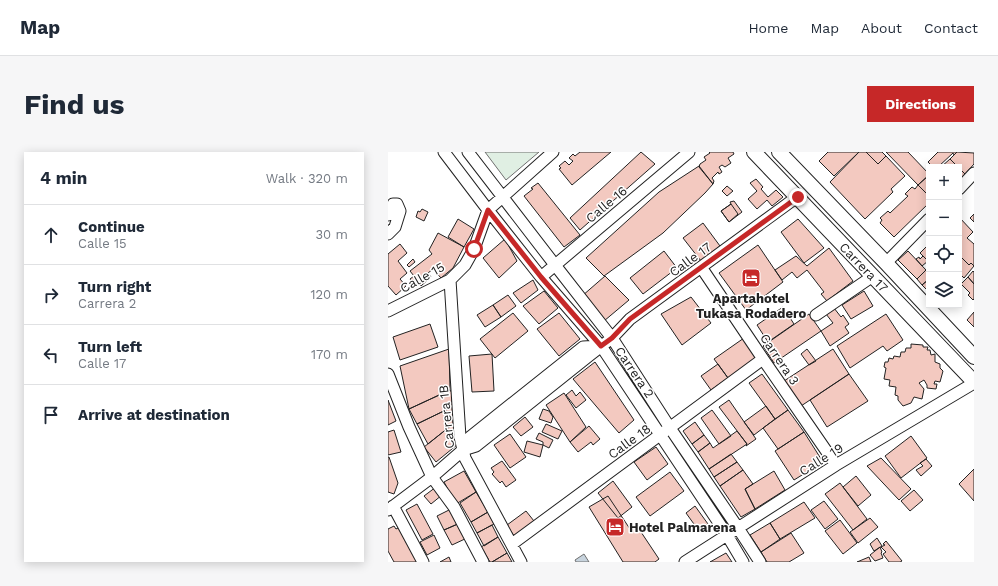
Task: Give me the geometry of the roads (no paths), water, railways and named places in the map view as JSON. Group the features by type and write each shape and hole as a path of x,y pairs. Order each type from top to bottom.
{"main road":[{"name":"Carrera 17","path":"754,152 974,383"},
{"name":"Carrera 17","path":"781,153 974,357"}],"street":[{"name":"Carrera 2","path":"444,152 541,277 601,346 727,535 743,562"},
{"name":"Carrera 2","path":"468,152 502,198 612,338 670,428 760,562"},
{"name":"Calle 15","path":"388,311 450,280 465,265 474,249 488,210 553,152"},
{"name":"Calle 16","path":"541,277 689,152"},
{"path":"962,186 974,173"},
{"name":"Calle 17","path":"390,508 432,477 463,450 476,446 540,388 612,338 630,319 798,197"},
{"path":"388,215 393,204 397,204 400,211 395,227 388,234"},
{"path":"886,263 926,222"},
{"name":"Carrera 3","path":"702,267 836,465"},
{"path":"816,315 872,276"},
{"name":"Carrera 1B","path":"450,280 460,437 465,458 521,562"},
{"path":"962,369 974,357"},
{"name":"Calle 18","path":"512,544 763,359"},
{"path":"388,374 409,427 432,477 454,506 483,562"},
{"name":"Calle 19","path":"685,562 836,465 974,383"},
{"path":"390,508 423,562"}],"place":[{"name":"Apartahotel Tukasa Rodadero","path":"751,278"},
{"name":"Hotel Palmarena","path":"615,527"}]}
